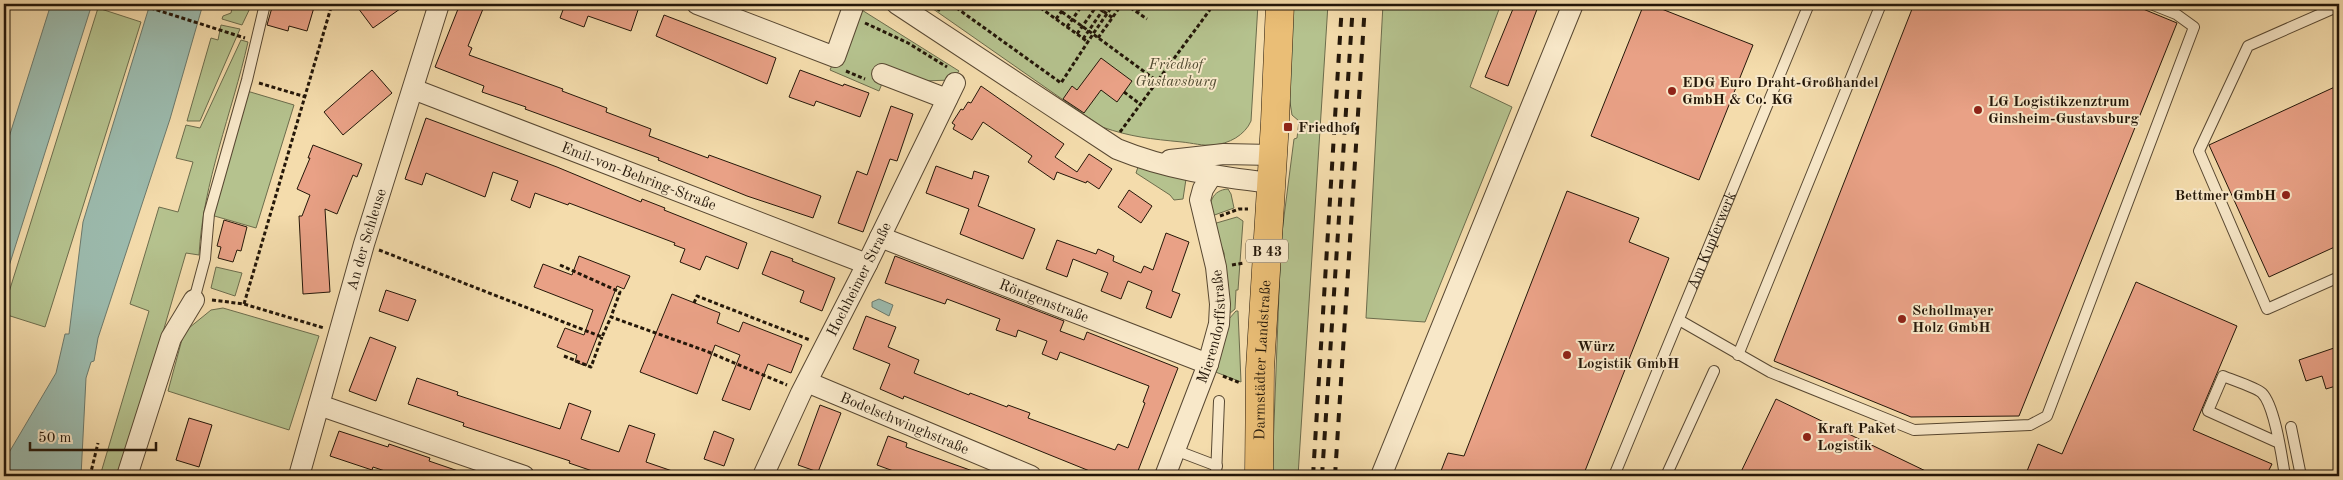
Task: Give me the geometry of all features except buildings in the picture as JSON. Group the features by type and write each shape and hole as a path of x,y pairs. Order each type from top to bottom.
{"main road":[{"name":"B 43","path":"1271,182 1280,4"},
{"name":"Darmstädter Landstraße","path":"1259,476 1260,369 1271,182"}],"street":[{"name":"An der Schleuse","path":"299,476 364,244 439,4"},
{"path":"697,4 835,57 852,10"},
{"path":"897,4 1110,144 1137,157 1212,175 1271,182"},
{"path":"1382,476 1573,4"},
{"path":"882,74 952,84"},
{"name":"Hochheimer Straße","path":"763,476 804,387 867,264 952,84"},
{"name":"Emil-von-Behring-Straße","path":"412,89 867,264"},
{"path":"1156,161 1224,154 1273,156"},
{"name":"Mierendorffstraße","path":"1166,476 1217,336 1220,304 1216,267 1200,200 1203,189 1212,175"},
{"name":"Röntgenstraße","path":"880,237 1207,367"},
{"path":"127,476 170,338 194,300"},
{"name":"Bodelschwinghstraße","path":"804,387 1031,476"},
{"path":"319,405 524,476"}],"lane":[{"path":"194,300 205,259 209,214 247,80 264,4"},
{"name":"Am Kupferwerk","path":"1614,476 1809,4"},
{"path":"1738,354 1881,4"},
{"path":"1679,320 1770,372 1914,430 2030,425 2047,416 2194,27 2176,14 2151,4"},
{"path":"2339,6 2248,46 2199,150 2266,308 2339,277"},
{"path":"1666,476 1714,371"},
{"path":"2279,443 2208,411 2222,376 2261,392 2272,413 2279,443 2285,476"},
{"path":"1175,450 1216,471 1220,401"},
{"path":"2291,427 2301,476"}],"path":[{"path":"138,4 225,33 250,39"},
{"path":"244,304 332,4"},
{"path":"951,4 1061,83 1112,7"},
{"path":"1035,4 1088,42"},
{"path":"1056,19 1067,4"},
{"path":"1067,27 1083,4"},
{"path":"1083,39 1106,4 1116,12"},
{"path":"1098,38 1124,4 1147,19"},
{"path":"1138,12 1143,4"},
{"path":"1110,144 1211,5 1206,4"},
{"path":"1077,34 1096,5 1113,18"},
{"path":"852,10 908,42 952,84"},
{"path":"1062,12 1157,81"},
{"path":"835,57 844,71 876,84 882,74"},
{"path":"247,80 306,97"},
{"path":"1124,92 1140,104"},
{"path":"364,244 602,337"},
{"path":"560,265 620,292 591,367 564,356"},
{"path":"694,303 697,296 824,346"},
{"path":"194,300 219,300 244,304 323,328 339,330"},
{"path":"611,317 773,378 804,387"},
{"path":"1207,367 1246,385"},
{"path":"90,476 98,443"}],"green space":[{"path":"233,4 252,4 242,25 222,19 223,16 231,13"},
{"name":"Friedhof Gustavsburg","path":"926,4 1258,4 1251,121 1245,131 1236,138 1225,143 1209,145 1141,137 1102,127"},
{"path":"1292,4 1328,4 1298,476 1272,476 1281,240 1294,139 1297,138 1299,121 1292,115 1287,83"},
{"path":"1383,4 1501,4 1470,87 1512,107 1425,322 1366,318"},
{"path":"857,7 959,71 952,80 922,81 887,71 879,91 830,70"},
{"path":"98,8 141,22 45,327 4,314 4,308"},
{"path":"221,25 240,29 200,121 187,121 211,38 218,40"},
{"path":"241,40 248,42 212,174 206,201 199,255 186,253 121,476 100,476 149,311 130,304 159,207 178,212 193,162 176,158 186,125 200,128"},
{"path":"247,91 294,105 256,228 211,215"},
{"path":"1138,167 1186,179 1183,199 1174,200 1170,195 1136,173"},
{"path":"1228,189 1234,208 1209,217 1212,198 1218,192"},
{"path":"1237,217 1243,221 1238,290 1236,290 1235,309 1229,314 1224,253 1213,224"},
{"path":"216,267 242,273 235,296 211,288"},
{"path":"223,308 319,336 289,430 168,391 184,332 211,310"},
{"path":"1238,311 1241,382 1213,371 1228,320"}],"shaded area":[{"path":"51,4 92,4 4,282 4,153"},
{"path":"150,4 203,4 170,119 98,338 94,361 91,362 86,378 81,476 4,476 4,461 56,373 65,334 69,334 83,222"},
{"path":"879,299 893,305 889,316 872,307 872,302"}],"railway":[{"path":"1313,476 1342,4"},
{"path":"1322,476 1353,4"},
{"path":"1335,476 1365,4"}],"place":[{"name":"EDG Euro Draht-Großhandel GmbH & Co. KG","path":"1672,91"},
{"name":"LG Logistikzenztrum Ginsheim-Gustavsburg","path":"1978,110"},
{"name":"Friedhof","path":"1288,127"},
{"name":"Bettmer GmbH","path":"2286,195"},
{"name":"Schollmayer Holz GmbH","path":"1902,319"},
{"name":"Würz Logistik GmbH","path":"1567,355"},
{"name":"Kraft Paket Logistik","path":"1807,437"}]}
